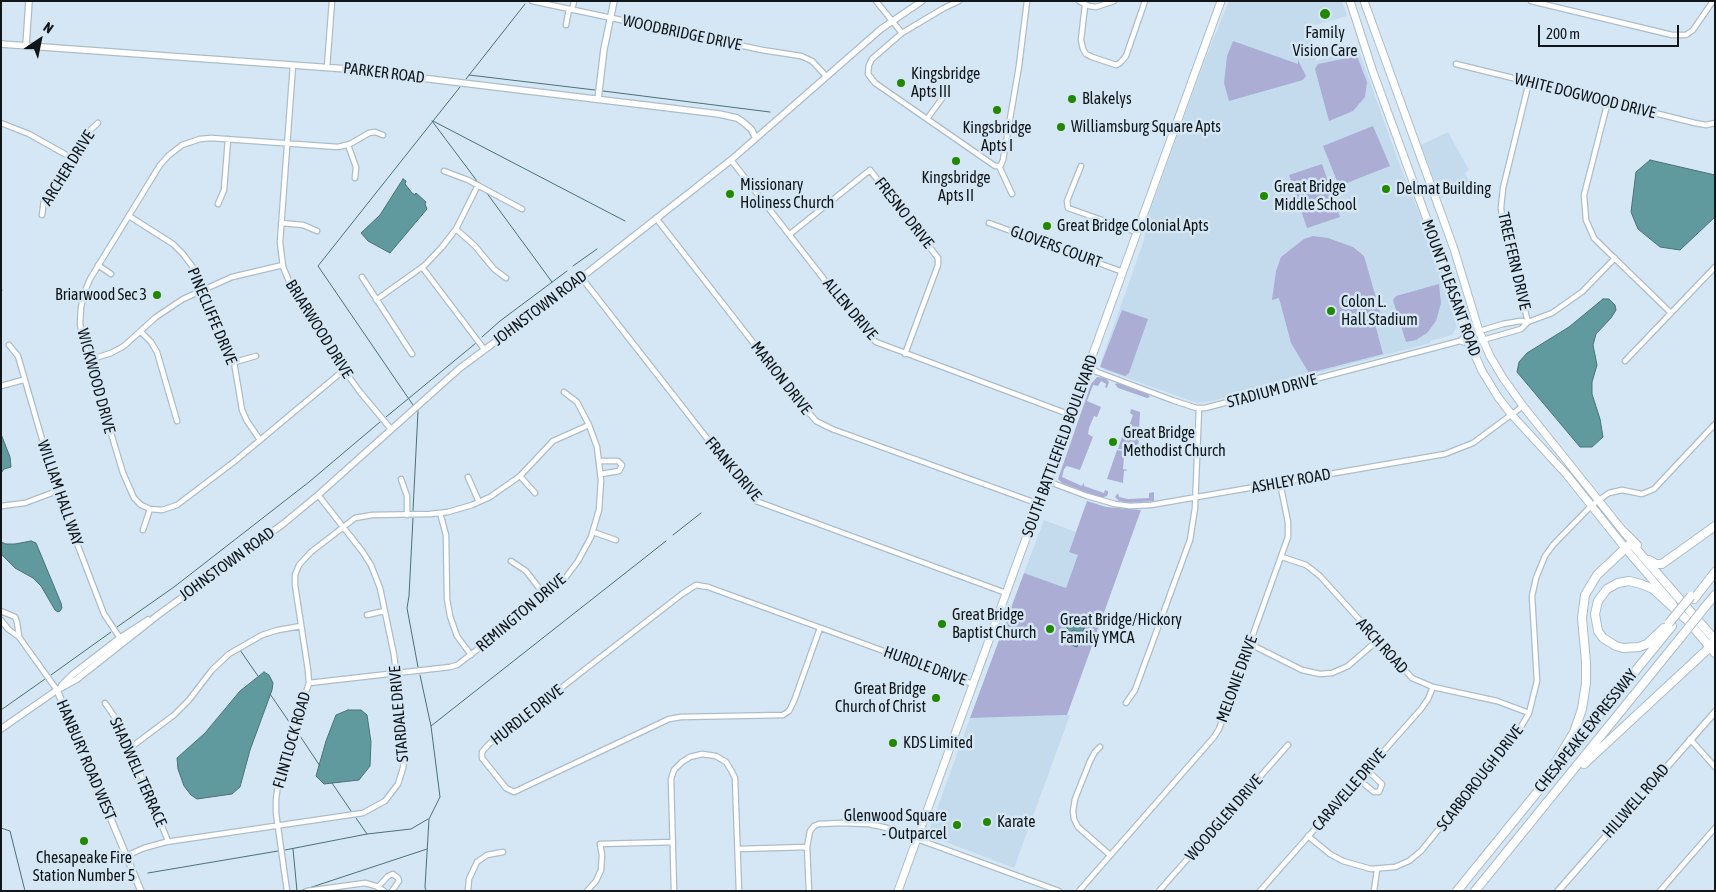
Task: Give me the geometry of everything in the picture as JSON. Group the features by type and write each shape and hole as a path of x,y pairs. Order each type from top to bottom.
{"highway":[{"path":"1625,534 1652,563 1660,565 1715,526"},
{"path":"1540,788 1574,732 1582,709 1586,668 1582,618 1585,595 1597,575 1628,545"},
{"name":"MOUNT PLEASANT ROAD","path":"1628,545 1713,643"},
{"name":"CHESAPEAKE EXPRESSWAY","path":"1457,891 1670,625 1715,572"},
{"path":"1670,625 1647,644 1639,647 1623,648 1609,643 1599,633 1595,610 1600,596 1607,589 1618,583 1634,582 1653,589 1687,620"},
{"name":"CHESAPEAKE EXPRESSWAY","path":"1475,891 1715,595"},
{"name":"MOUNT PLEASANT ROAD","path":"1687,620 1713,643"},
{"path":"1542,807 1589,758 1713,643"}],"main road":[{"path":"26,46 29,1"},
{"path":"598,99 614,1"},
{"name":"JOHNSTOWN ROAD","path":"1,729 56,690 77,679 158,615 283,524 460,368 731,160 892,20 922,1"},
{"name":"SOUTH BATTLEFIELD BOULEVARD","path":"898,891 1221,1"},
{"name":"MOUNT PLEASANT ROAD","path":"1350,1 1373,72 1445,269 1466,336 1482,371 1511,414 1544,448 1628,545 1687,620"},
{"name":"MOUNT PLEASANT ROAD","path":"1364,1 1454,249 1482,340 1503,378 1625,534 1628,545"},
{"name":"PARKER ROAD","path":"1,44 327,67 719,114 733,117 743,122 751,129 756,138"},
{"name":"JOHNSTOWN ROAD","path":"56,690 72,675 120,638 158,615"},
{"name":"HANBURY ROAD WEST","path":"56,690 141,891"},
{"name":"HILLWELL ROAD","path":"1558,891 1715,712"}],"street":[{"path":"327,67 332,1"},
{"name":"WOODBRIDGE DRIVE","path":"532,1 762,50 801,56 812,60 826,76"},
{"path":"566,25 574,1"},
{"path":"876,1 902,33"},
{"path":"959,1 902,33 872,59 868,69 875,83 996,166 999,166 1012,194"},
{"path":"999,166 1003,160 1020,61 1027,1"},
{"path":"1079,1 1085,5 1096,7 1114,1"},
{"path":"1085,5 1083,49 1092,58 1116,65 1126,56 1145,1"},
{"path":"1531,1 1672,36 1686,35 1693,30 1713,1"},
{"name":"WHITE DOGWOOD DRIVE","path":"1456,64 1695,123 1706,125 1715,123"},
{"name":"BRIARWOOD DRIVE","path":"293,65 281,223 280,247 283,265 295,295 344,370 356,388 391,429"},
{"name":"TREE FERN DRIVE","path":"1528,322 1501,208 1503,188 1529,82"},
{"path":"927,119 943,97"},
{"path":"1608,101 1586,187 1584,205 1589,229 1594,238 1671,313"},
{"path":"1,123 29,134 70,157"},
{"name":"ARCHER DRIVE","path":"42,215 44,200 70,157 85,134 98,123"},
{"name":"WICKWOOD DRIVE","path":"150,509 136,501 128,487 110,434 81,332 81,307 84,291 98,265 160,165 173,151 182,145 200,139 228,139 338,147 348,145 368,133 375,132 383,135"},
{"path":"218,204 224,190 228,139"},
{"path":"348,145 356,167 356,178"},
{"name":"ALLEN DRIVE","path":"731,160 874,341 1071,415"},
{"path":"1080,166 1067,201 1068,208 1136,232"},
{"name":"FRESNO DRIVE","path":"790,234 870,170 938,258 938,265 905,354"},
{"path":"444,171 459,175 522,209"},
{"path":"376,300 422,267 442,248 456,229 478,185"},
{"name":"PINECLIFFE DRIVE","path":"129,216 179,250 192,266 234,362 242,410 246,421 260,440"},
{"name":"MARION DRIVE","path":"656,218 799,402 816,421 832,429 1039,504"},
{"path":"281,223 303,225 317,231"},
{"name":"GLOVERS COURT","path":"989,223 1123,272"},
{"path":"456,229 475,246 494,269 506,278"},
{"name":"STADIUM DRIVE","path":"1469,344 1521,328 1528,322 1552,313 1572,300 1615,258"},
{"path":"98,265 111,274"},
{"path":"89,360 120,348 165,310 203,290 232,277 283,265"},
{"path":"422,267 484,349"},
{"path":"1625,361 1715,268"},
{"path":"362,277 412,354"},
{"name":"FRANK DRIVE","path":"581,277 756,501 1006,593"},
{"name":"STADIUM DRIVE","path":"1089,367 1097,372 1198,408 1223,404 1460,341 1466,336 1479,331 1520,321 1528,322"},
{"path":"140,332 151,342 157,352 177,420"},
{"path":"1460,341 1469,344"},
{"name":"WILLIAM HALL WAY","path":"8,345 18,356 23,380 57,491 104,614 120,638"},
{"path":"234,362 256,356"},
{"path":"143,530 150,509 162,510 174,506 218,474 344,370"},
{"path":"1,386 23,380"},
{"name":"REMINGTON DRIVE","path":"309,683 396,674 457,665 546,597 571,572 585,550 593,532 599,510 601,474 600,461 589,425 577,402 564,392"},
{"name":"ASHLEY ROAD","path":"1047,481 1097,499 1130,506 1146,505 1453,452 1473,443 1523,406"},
{"path":"1126,703 1138,684 1190,540 1195,497 1198,408"},
{"name":"SCARBOROUGH DRIVE","path":"1308,836 1330,854 1343,861 1377,870 1403,864 1422,851 1518,732 1529,713 1537,681 1538,667 1532,606 1536,578 1539,568 1553,545 1598,500 1616,490 1638,494 1650,491 1715,424"},
{"name":"FLINTLOCK ROAD","path":"287,891 276,813 276,791 309,683 295,585 296,572 305,557 343,526 362,516 440,513 461,509 479,502 499,492 520,476 553,441 589,425"},
{"path":"600,461 614,460 618,461 622,466 619,471 601,474"},
{"path":"520,476 535,493"},
{"path":"468,477 479,502"},
{"path":"401,479 407,496 407,515"},
{"name":"MELONIE DRIVE","path":"1079,891 1214,738 1220,726 1288,537 1289,527 1280,483"},
{"path":"1,506 25,503 57,491"},
{"name":"STARDALE DRIVE","path":"126,856 168,841 363,813 385,801 394,790 404,768 405,756 396,674 380,588 371,565 362,551 318,495"},
{"path":"440,513 446,535 447,599 450,616 457,636 471,655"},
{"path":"593,532 616,540"},
{"name":"ARCH ROAD","path":"1282,556 1314,570 1412,678 1433,687 1497,701 1529,713"},
{"path":"511,561 526,571 546,597"},
{"name":"HURDLE DRIVE","path":"820,628 794,701 790,710 785,714 669,719 514,792 506,788 482,758 482,752 485,747 693,586 699,585 708,587 973,684"},
{"name":"HANBURY ROAD WEST","path":"1,611 15,617 18,622 19,637"},
{"path":"367,615 384,611"},
{"name":"HANBURY ROAD WEST","path":"1,620 8,629 19,637 56,690"},
{"path":"130,748 174,715 212,670 235,650 262,635 301,626"},
{"path":"1250,644 1302,670 1320,674 1332,673 1348,666 1378,640"},
{"name":"CARAVELLE DRIVE","path":"1260,891 1426,703 1433,687"},
{"name":"SHADWELL TERRACE","path":"105,703 116,718 130,748 168,841"},
{"path":"1690,739 1715,767"},
{"name":"WOODGLEN DRIVE","path":"1159,891 1288,744"},
{"path":"1100,746 1090,761 1075,799 1073,811 1078,827 1110,855"},
{"path":"674,891 672,776 674,770 682,762 690,757 702,754 709,754 720,758 726,762 734,774 739,891"},
{"path":"1358,779 1374,792 1379,792 1382,784 1367,770"},
{"path":"809,891 807,847 811,829 814,826 823,824 860,823 876,825 917,838 1059,891"},
{"path":"1660,891 1715,828"},
{"path":"588,890 596,881 601,870 602,855 600,844 672,842"},
{"path":"738,849 807,847"},
{"path":"468,891 469,878 477,862 487,855 503,852"},
{"path":"1374,891 1377,870"},
{"path":"378,887 388,876 394,874 399,881 392,891"},
{"path":"306,891 357,884 370,884 384,891"}],"shaded area":[{"name":"Great Bridge Middle School","path":"1229,1 1342,1 1347,16 1308,27 1316,61 1358,48 1399,163 1432,245 1457,327 1452,335 1430,341 1430,343 1213,401 1197,403 1105,370 1101,362 1144,240 1147,219 1201,70"},
{"path":"1233,41 1298,64 1298,60 1306,76 1303,80 1229,101 1224,83 1227,56"},
{"path":"1357,56 1367,82 1365,97 1353,111 1329,121 1315,69 1318,64"},
{"path":"1373,126 1390,166 1339,186 1323,146"},
{"path":"1448,132 1469,170 1465,173 1470,184 1441,198 1421,145"},
{"path":"1650,160 1715,175 1715,217 1680,250 1660,247 1638,229 1631,212 1636,172"},
{"path":"1322,164 1340,217 1307,228 1289,175"},
{"path":"403,179 412,193 415,195 416,193 426,202 427,209 390,253 368,241 361,233 380,215"},
{"name":"Colon L. Hall Stadium","path":"1313,236 1328,238 1353,247 1364,256 1383,322 1375,324 1383,354 1309,373 1291,343 1279,298 1272,300 1276,271 1281,257 1304,239"},
{"path":"1439,284 1441,303 1436,321 1427,333 1416,340 1406,342 1393,300 1396,296"},
{"path":"1603,299 1609,299 1615,305 1616,310 1596,334 1593,345 1597,365 1592,382 1592,394 1600,419 1603,437 1592,447 1580,447 1517,372 1519,362 1527,353 1569,327"},
{"path":"1122,310 1148,319 1129,373 1125,376 1100,367"},
{"path":"1097,377 1106,378 1109,382 1107,388 1105,387 1106,384 1101,381 1098,386 1093,385 1087,401 1101,407 1097,417 1094,416 1089,428 1088,434 1093,437 1080,470 1067,466 1062,477 1082,486 1084,482 1084,486 1104,493 1105,490 1108,491 1107,496 1101,498 1062,483 1058,479 1091,384"},
{"path":"1118,383 1148,394 1150,397 1147,398 1118,388 1115,384"},
{"path":"1131,409 1140,412 1138,451 1118,449 1125,428 1128,429 1133,415 1130,413"},
{"path":"1,434 10,457 11,467 4,469 1,473"},
{"path":"1117,450 1122,451 1127,456 1124,456 1123,469 1128,470 1124,471 1123,483 1107,479"},
{"path":"1154,492 1154,501 1128,503 1119,501 1115,497 1118,493 1119,497 1128,499 1149,498 1149,493"},
{"name":"Great Bridge/Hickory Family YMCA","path":"1087,501 1106,507 1141,510 1067,715 970,718 1024,573 1066,588 1078,555 1069,552"},
{"path":"1044,520 1076,532 1069,551 1079,555 1066,588 1024,573"},
{"path":"31,541 36,543 61,603 62,608 58,612 41,586 33,578 15,568 1,554 1,542 15,544"},
{"path":"1070,614 1087,621 1082,633 1073,630 1071,632 1075,634 1075,638 1067,637 1068,640 1073,642 1080,638 1077,647 1063,642 1062,635 1066,632 1064,630 1066,629 1067,632 1069,630 1066,627"},
{"path":"264,672 269,675 273,683 272,690 250,750 240,787 232,794 197,799 184,786 178,769 177,758 205,733 240,691"},
{"path":"348,710 361,710 367,715 371,742 370,766 359,780 324,784 316,776 326,741 336,715"},
{"path":"1070,715 1014,868 930,836 929,831 970,718"}],"waterway":[{"path":"466,79 525,4"},
{"path":"469,75 595,90"},
{"path":"413,405 318,266 460,87"},
{"path":"603,91 770,112"},
{"path":"432,121 477,181"},
{"path":"433,121 625,221"},
{"path":"486,192 552,282"},
{"path":"573,266 597,249"},
{"path":"482,337 500,321 567,271"},
{"path":"386,417 476,343"},
{"path":"413,511 418,411"},
{"path":"117,627 174,587 309,482 380,422"},
{"path":"673,535 701,513"},
{"path":"413,518 407,608 418,667"},
{"path":"431,726 666,541"},
{"path":"51,675 111,632"},
{"path":"240,650 258,676"},
{"path":"420,675 431,726 440,797 429,819 426,891"},
{"path":"1,710 45,679"},
{"path":"270,694 292,726"},
{"path":"298,733 320,766"},
{"path":"332,783 351,811"},
{"path":"356,818 367,834"},
{"path":"285,850 367,834 411,829 428,819"},
{"path":"1,828 10,831 25,891"},
{"path":"293,849 297,891"},
{"path":"300,891 427,849"},
{"path":"148,873 278,851"}],"place":[{"name":"Family Vision Care","path":"1325,14"},
{"name":"Kingsbridge Apts III","path":"901,83"},
{"name":"Blakelys","path":"1072,99"},
{"name":"Kingsbridge Apts I","path":"997,110"},
{"name":"Williamsburg Square Apts","path":"1061,127"},
{"name":"Kingsbridge Apts II","path":"956,161"},
{"name":"Delmat Building","path":"1386,189"},
{"name":"Missionary Holiness Church","path":"730,194"},
{"name":"Great Bridge Middle School","path":"1264,196"},
{"name":"Great Bridge Colonial Apts","path":"1047,226"},
{"name":"Briarwood Sec 3","path":"157,295"},
{"name":"Colon L. Hall Stadium","path":"1331,311"},
{"name":"Great Bridge Methodist Church","path":"1113,442"},
{"name":"Great Bridge Baptist Church","path":"942,624"},
{"name":"Great Bridge/Hickory Family YMCA","path":"1050,629"},
{"name":"Great Bridge Church of Christ","path":"936,698"},
{"name":"KDS Limited","path":"893,743"},
{"name":"Karate","path":"987,822"},
{"name":"Glenwood Square - Outparcel","path":"957,825"},
{"name":"Chesapeake Fire Station Number 5","path":"84,841"}]}
